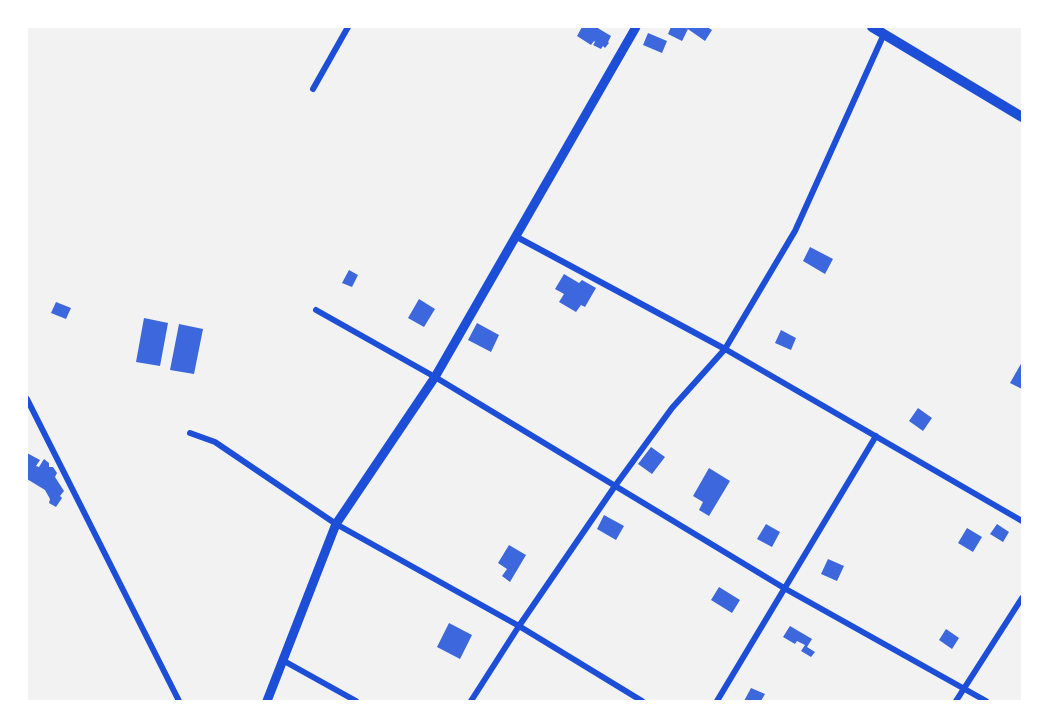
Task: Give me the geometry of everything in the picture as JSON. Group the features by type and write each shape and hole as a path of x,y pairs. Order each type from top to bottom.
{"main road":[{"path":"872,27 1022,117"}],"street":[{"path":"313,89 348,27"},
{"path":"267,701 336,524 435,377 636,27"},
{"path":"471,701 519,626 615,486 672,408 725,349 795,231 884,34"},
{"path":"515,236 725,349 1022,521"},
{"path":"316,310 435,377 784,588 986,701"},
{"path":"27,399 178,701"},
{"path":"190,433 215,442 336,524 519,626 642,701"},
{"path":"717,701 876,436"},
{"path":"956,701 1022,598"},
{"path":"284,661 356,701"}],"building":[{"path":"582,27 596,27 611,36 609,43 601,49 593,45 594,41 591,45 577,36"},
{"path":"671,27 688,29 682,41 668,34"},
{"path":"685,27 707,27 712,30 705,41"},
{"path":"648,33 667,41 662,53 643,45"},
{"path":"810,247 833,259 825,274 803,261"},
{"path":"349,270 358,275 352,287 342,283"},
{"path":"564,274 579,283 582,280 596,288 585,307 581,305 576,312 559,302 564,294 555,289"},
{"path":"419,299 435,309 424,327 408,318"},
{"path":"56,302 71,308 66,319 51,313"},
{"path":"144,318 168,323 160,366 136,362"},
{"path":"477,323 499,335 491,352 468,340"},
{"path":"179,324 203,329 194,374 170,370"},
{"path":"781,330 796,338 791,350 775,343"},
{"path":"1022,362 1022,389 1010,383"},
{"path":"918,408 932,418 923,431 909,421"},
{"path":"651,447 665,457 652,474 638,464"},
{"path":"27,453 40,460 36,466 39,467 44,459 57,473 55,477 64,491 56,507 49,503 50,499 45,490 27,479"},
{"path":"709,468 730,481 709,516 699,510 703,502 693,496"},
{"path":"604,515 624,526 616,540 597,529"},
{"path":"766,524 780,532 772,547 757,539"},
{"path":"997,524 1009,532 1003,542 990,534"},
{"path":"967,528 982,537 973,552 958,543"},
{"path":"509,545 526,555 510,582 502,576 507,569 498,563"},
{"path":"828,559 844,566 837,581 821,574"},
{"path":"719,587 740,600 732,613 711,600"},
{"path":"449,623 472,635 460,659 437,647"},
{"path":"790,626 812,639 807,647 815,652 811,657 801,651 805,645 797,641 795,644 783,637"},
{"path":"946,629 959,638 952,649 939,640"},
{"path":"751,688 765,694 761,701 744,701"}]}
